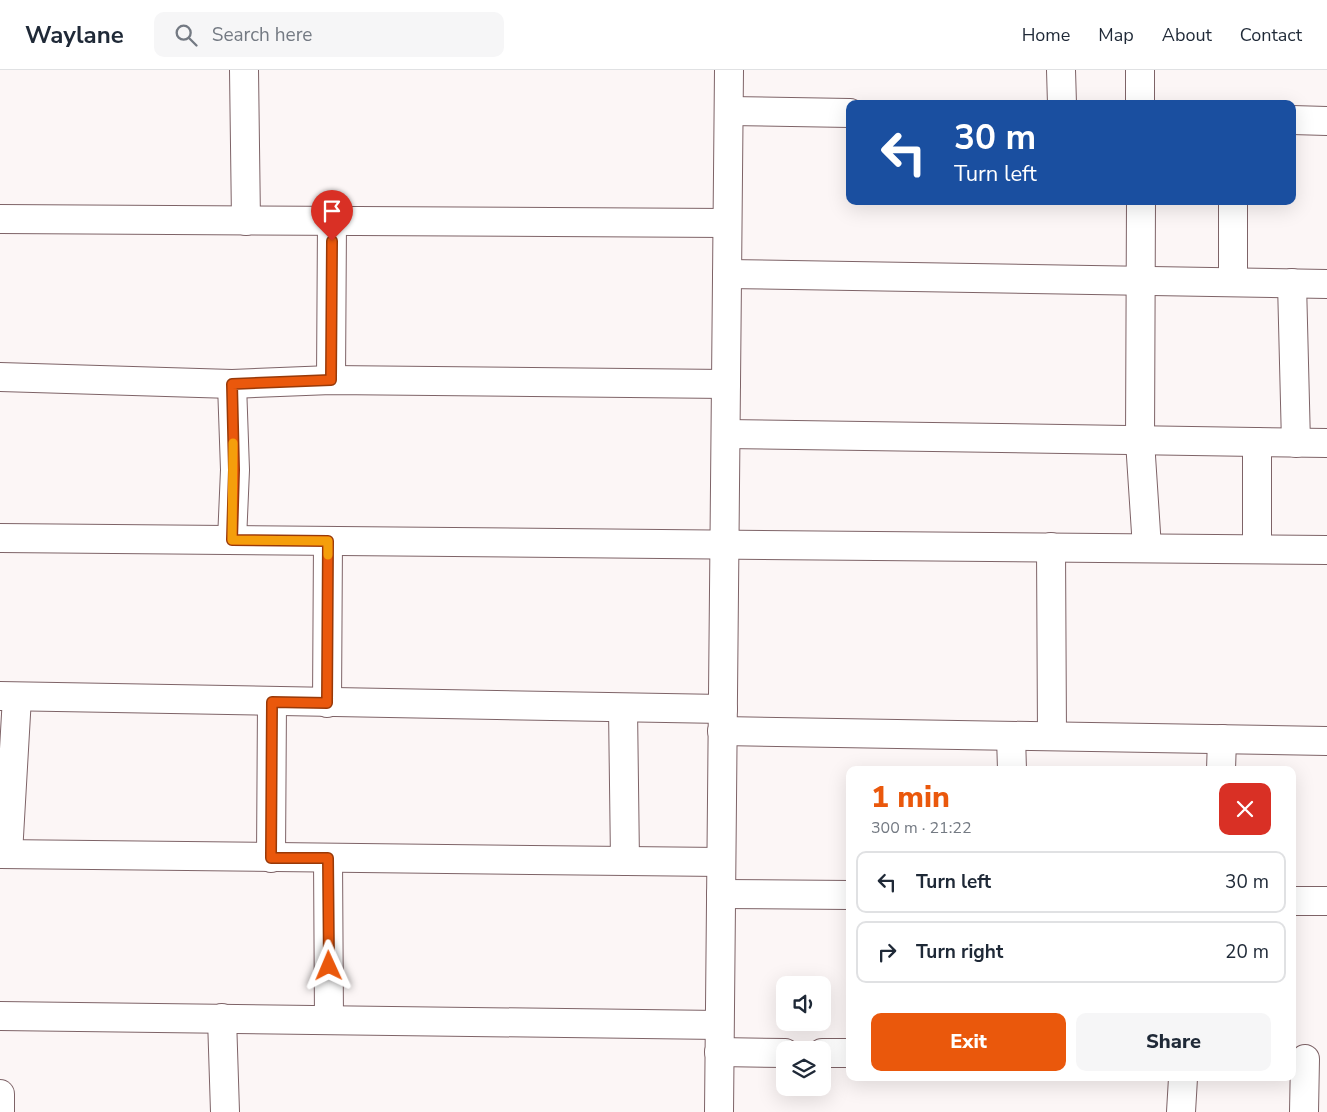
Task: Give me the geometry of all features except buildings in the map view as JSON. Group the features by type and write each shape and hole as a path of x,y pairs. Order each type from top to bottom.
{"street":[{"path":"244,70 246,221"},
{"path":"719,1112 729,70"},
{"path":"1061,70 1062,100"},
{"path":"1140,70 1140,100"},
{"path":"729,111 846,113"},
{"path":"1296,120 1327,121"},
{"path":"1140,205 1140,440 1147,548"},
{"path":"1233,205 1233,282"},
{"path":"0,219 728,223"},
{"path":"331,380 332,221"},
{"path":"727,274 1327,284"},
{"path":"1292,283 1296,443"},
{"path":"0,393 0,377 232,384 331,380 726,384"},
{"path":"232,384 234,470 232,540"},
{"path":"726,434 1327,443"},
{"path":"1257,442 1257,549"},
{"path":"0,538 1327,550"},
{"path":"327,703 328,541"},
{"path":"1051,547 1052,736"},
{"path":"721,862 4,854 9,697 623,708 722,720 1011,736 1327,741"},
{"path":"271,858 272,702"},
{"path":"623,708 625,861"},
{"path":"1011,736 1012,766"},
{"path":"1221,766 1222,739"},
{"path":"328,858 329,1020"},
{"path":"721,894 846,895"},
{"path":"1296,901 1327,901"},
{"path":"0,1016 720,1025"},
{"path":"222,1018 225,1112"},
{"path":"719,1052 776,1052"},
{"path":"831,1053 846,1053"},
{"path":"1304,1112 1308,1059"},
{"path":"1182,1112 1183,1081"},
{"path":"0,1094 0,1112"}],"slow traffic":[{"path":"233,443 232,540 328,541 328,555"}],"route":[{"path":"329,966 328,858 271,858 272,702 327,703 328,541 232,540 234,470 232,384 331,380 332,241"}]}
